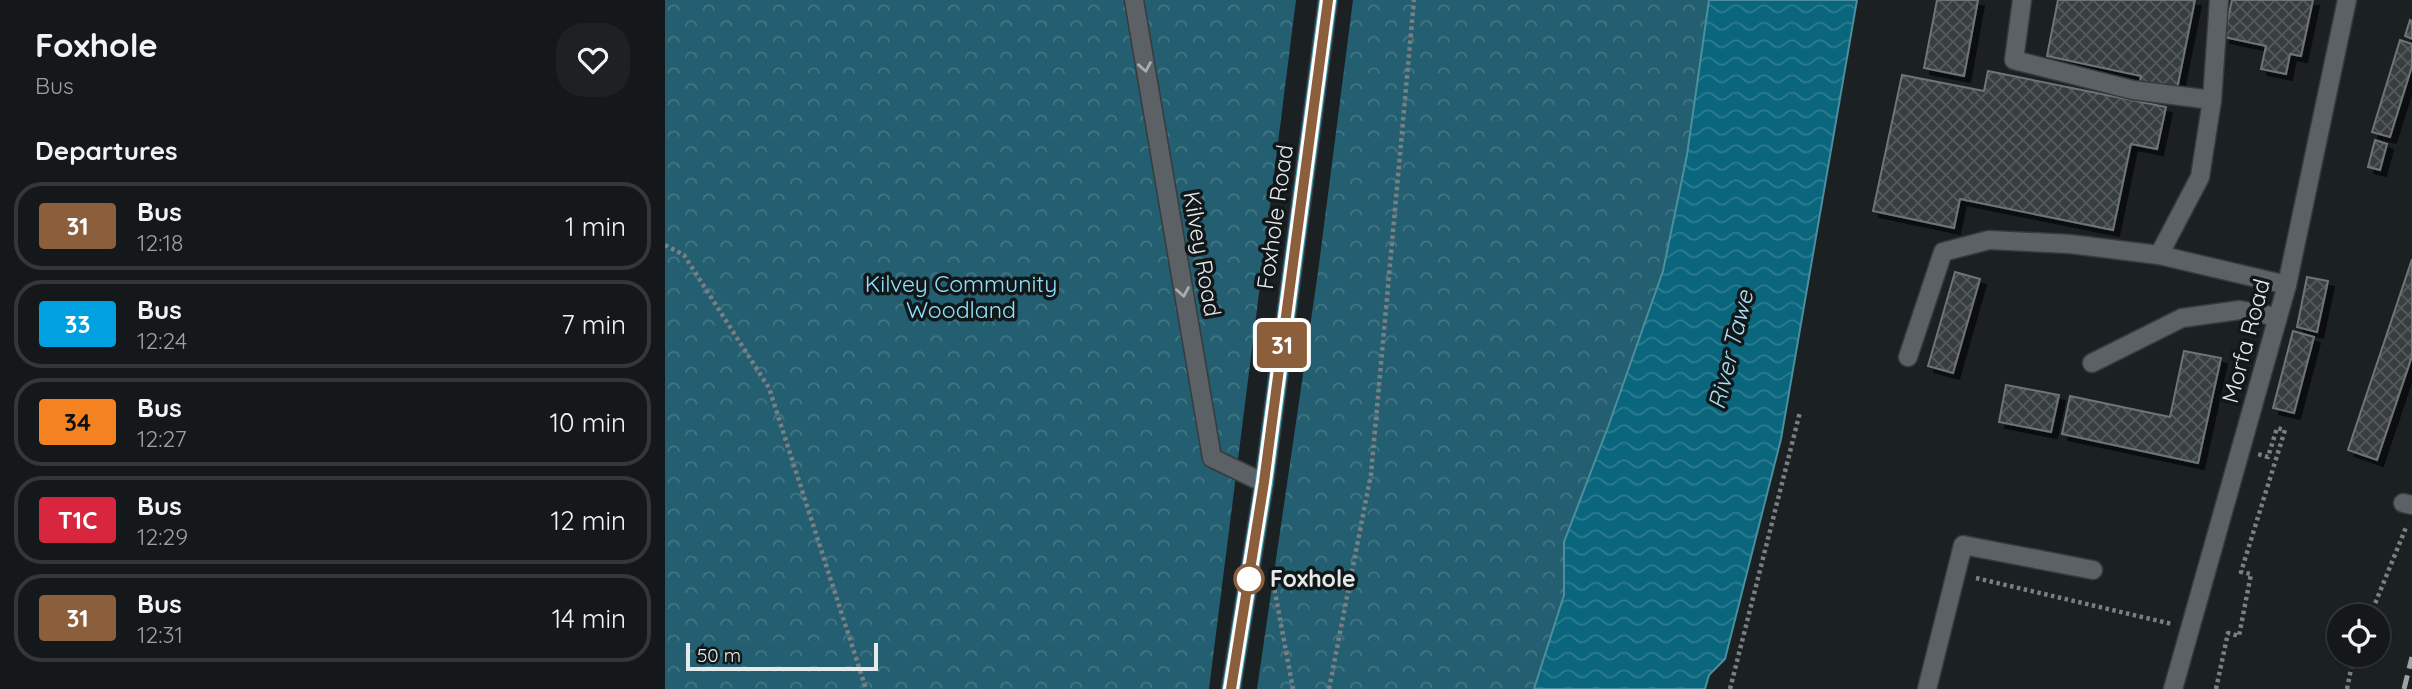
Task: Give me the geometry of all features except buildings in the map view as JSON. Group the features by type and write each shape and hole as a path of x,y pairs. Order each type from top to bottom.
{"main road":[{"name":"Foxhole Road","path":"1231,689 1264,482 1328,0"}],"street":[{"name":"Kilvey Road","path":"1133,0 1212,458 1264,482"},
{"path":"2022,0 2014,60 2133,90 2211,100"},
{"path":"2159,255 2200,177 2211,100 2219,0"},
{"name":"Morfa Road","path":"2173,689 2243,451 2287,285 2347,0"},
{"path":"1908,357 1943,252 1989,240 2070,244 2159,255 2287,285"},
{"path":"2092,363 2182,318 2239,310 2277,317"},
{"path":"1927,689 1963,545 2093,570"}],"path":[{"path":"1329,689 1371,474 1413,0"},
{"path":"665,245 684,255 769,388 866,689"},
{"path":"1730,689 1800,412"},
{"path":"2216,689 2228,634 2239,636 2251,574 2241,572 2285,430 2277,428 2268,457 2243,451"},
{"path":"2374,604 2408,510"},
{"path":"1270,567 1293,689"},
{"path":"1956,573 2190,628"},
{"path":"2347,689 2351,667"}],"green space":[{"name":"Kilvey Community Woodland","path":"665,0 1296,0 1209,689 665,689"},
{"path":"1353,0 1709,0 1687,155 1663,271 1564,542 1564,595 1534,689 1257,689 1318,272"}],"water":[{"name":"River Tawe","path":"1709,0 1857,0 1781,439 1725,659 1709,675 1705,689 1534,689 1564,595 1564,542 1663,271 1687,155"}],"railway":[{"path":"2404,689 2412,657"}],"bus line":[{"name":"31","path":"1231,689 1264,482 1328,0"}],"place":[{"name":"Foxhole","path":"1249,579"}]}
